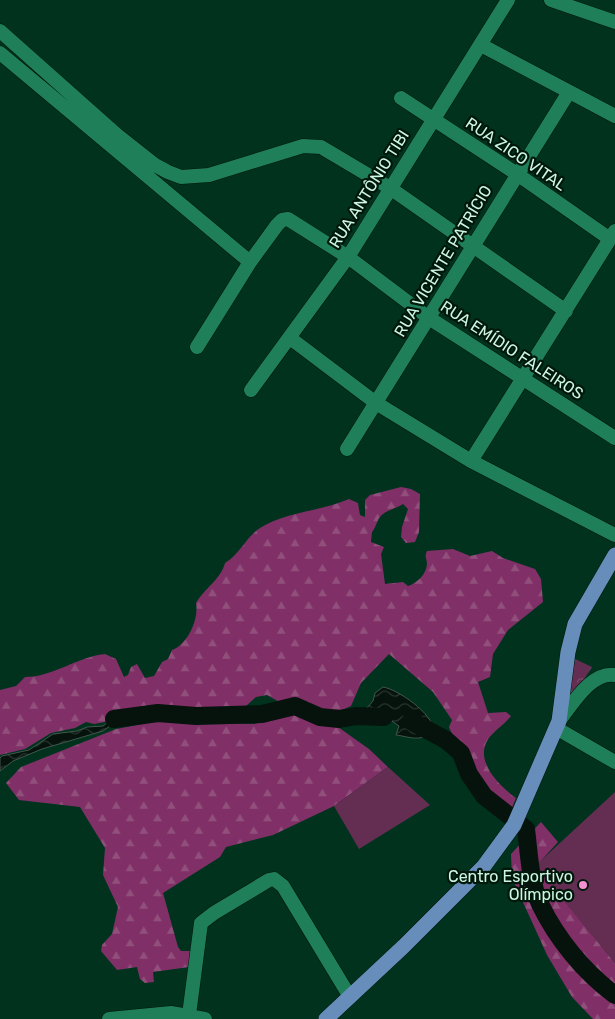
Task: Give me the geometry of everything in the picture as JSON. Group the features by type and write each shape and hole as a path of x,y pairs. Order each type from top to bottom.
{"main road":[{"path":"326,1019 484,866 503,842 525,803 558,724 572,630 615,555"}],"street":[{"name":"RUA ANTÔNIO TIBI","path":"251,390 348,257 508,0"},
{"path":"551,0 615,22"},
{"path":"0,31 117,135 155,165 168,172 181,177 209,175 312,145 321,147 390,188 566,312"},
{"path":"481,44 615,116"},
{"path":"0,53 250,262 197,346"},
{"name":"RUA VICENTE PATRÍCIO","path":"346,449 429,318 516,174 569,92"},
{"name":"RUA ZICO VITAL","path":"401,98 612,235"},
{"name":"RUA EMÍDIO FALEIROS","path":"250,262 279,222 285,219 293,221 348,257 429,318 615,438"},
{"path":"470,461 566,312 612,235"},
{"path":"290,338 376,403 470,461 615,534"},
{"path":"614,675 605,674 592,683 558,724 615,762"},
{"path":"189,1015 201,923 214,913 269,880 274,879 283,886 350,997"},
{"path":"109,1019 162,1014 189,1015 205,1019"}],"green space":[{"path":"401,487 411,489 420,494 419,532 415,542 406,543 401,537 408,509 403,504 379,518 372,532 371,542 384,547 381,554 385,584 403,582 408,586 411,585 418,581 425,572 427,551 453,549 470,556 492,551 503,558 535,569 541,579 543,602 508,630 493,654 490,677 478,682 488,713 506,712 511,716 489,737 484,749 484,758 491,774 503,788 516,798 511,810 495,801 489,794 454,737 449,727 452,720 433,692 389,654 361,683 351,706 335,713 296,700 283,704 267,695 256,697 246,706 235,709 195,710 156,707 140,713 116,715 105,722 94,724 86,722 75,728 51,733 25,749 0,755 0,690 16,686 25,677 45,674 85,659 105,654 116,659 124,677 128,675 131,667 137,664 145,678 154,676 162,662 168,659 172,650 178,647 187,637 194,623 196,603 199,598 220,574 225,563 260,528 281,518 349,499 358,503 360,515 365,517 365,500 370,495"},
{"path":"575,659 592,667 568,704"},
{"path":"297,714 338,727 369,749 388,767 334,806 273,835 226,847 220,857 163,893 178,947 181,951 190,951 189,967 153,972 154,982 145,983 140,979 137,967 117,970 101,951 102,945 112,934 118,907 103,875 105,848 80,807 19,800 6,783 21,767 116,729 159,721 254,724"},
{"path":"388,767 430,805 359,849 334,806"},
{"name":"Centro Esportivo Olímpico","path":"615,792 615,963 535,866"},
{"path":"541,822 558,842 536,866 615,963 615,1019 593,1019 572,997 547,955 512,878 511,854"}],"water":[{"path":"383,687 397,692 414,703 428,717 433,730 424,737 411,738 396,735 399,726 386,717 373,720 360,716 373,701 375,693"},
{"path":"116,716 140,716 118,720 103,731 42,749 13,761 0,771 0,758 2,756 29,750 53,734 77,731 87,727 103,726"}],"waterway":[{"path":"114,719 158,713 196,716 262,714 295,706 320,717 339,719 356,716 384,717"},
{"path":"411,721 446,740 461,753 469,774 484,796 526,829 530,867 540,904 572,954 615,995"}],"place":[{"name":"Centro Esportivo Olímpico","path":"583,885"}]}
